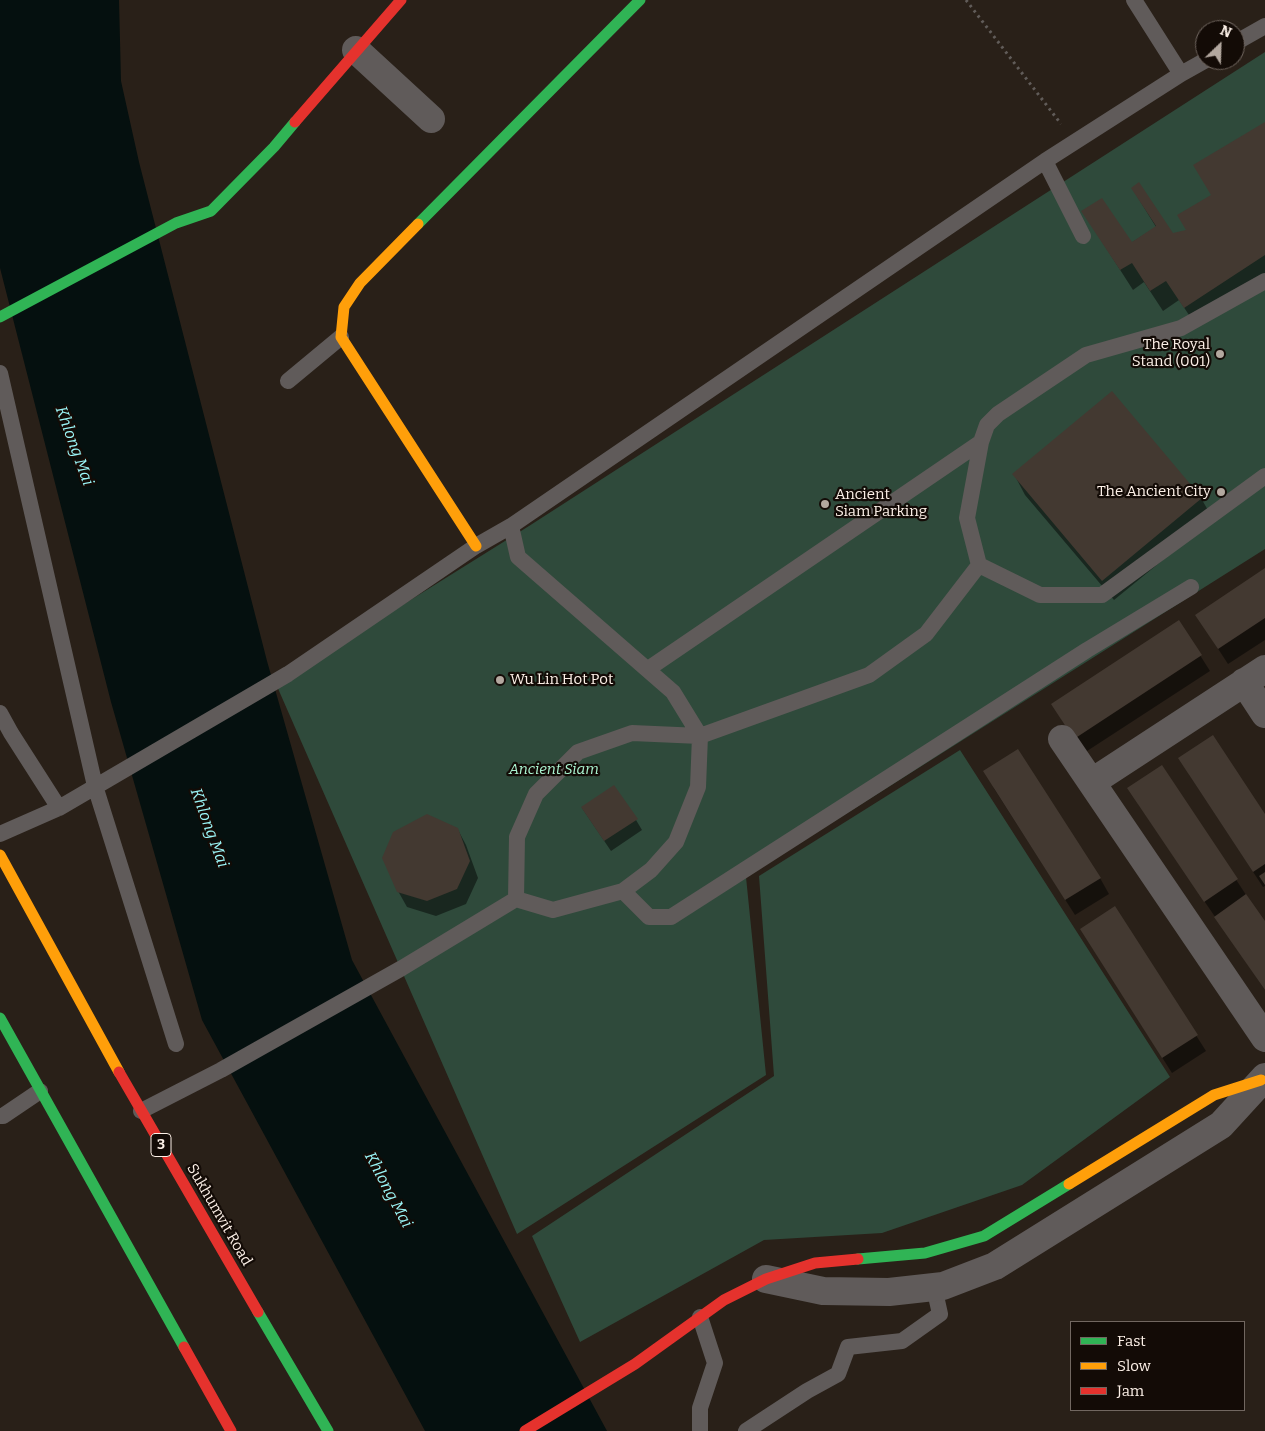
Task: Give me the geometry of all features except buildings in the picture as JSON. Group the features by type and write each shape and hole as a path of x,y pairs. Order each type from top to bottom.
{"main road":[{"path":"1,317 176,223 211,211 274,147 400,0"},
{"path":"476,546 341,337 344,306 360,283 640,0"},
{"name":"Sukhumvit Road","path":"0,855 141,1111 328,1431"},
{"path":"0,1018 231,1431"},
{"path":"525,1431 635,1364 724,1300 766,1279 815,1263 925,1253 984,1236 1214,1094 1263,1078"}],"street":[{"path":"356,50 431,119"},
{"path":"1092,782 1255,676 1265,714"},
{"path":"1062,738 1265,1038"},
{"path":"766,1279 823,1291 889,1292 943,1286 995,1266 1221,1125 1263,1078"}],"lane":[{"path":"1134,0 1181,74"},
{"path":"1245,38 1265,26"},
{"path":"0,834 59,808 117,772 288,674 476,546 511,526 1045,162 1195,66"},
{"path":"1045,162 1083,236"},
{"path":"979,565 967,518 981,442 987,425 998,414 1086,355 1181,328 1265,281"},
{"path":"288,381 341,337"},
{"path":"0,373 95,786 176,1044"},
{"path":"648,670 981,442"},
{"path":"979,565 1040,594 1102,595 1265,476"},
{"path":"141,1111 221,1070 402,968 516,899 553,910 623,891 650,870 676,842 698,787 700,736 673,692 518,557 511,526"},
{"path":"516,899 517,837 536,794 578,752 632,733 700,736 869,675 926,634 979,565"},
{"path":"623,891 649,918 671,917 1087,650 1191,588"},
{"path":"0,713 11,734 59,808"},
{"path":"0,1116 3,1116 40,1091"},
{"path":"746,1431 807,1391 838,1374 848,1347 902,1341 940,1314 934,1287"},
{"path":"700,1317 715,1363 700,1408 700,1431"}],"path":[{"path":"966,0 1075,142"}],"green space":[{"name":"Ancient Siam","path":"1265,52 1265,549 746,877 766,1075 517,1234 276,684 529,526 1237,70 1245,70 1245,65"},
{"path":"960,750 1170,1077 1022,1185 882,1233 764,1240 580,1342 532,1236 774,1076 759,876"}],"water":[{"name":"Khlong Mai","path":"0,0 119,0 121,81 139,162 267,661 352,960 607,1431 425,1431 202,1020 111,702 0,268"}],"traffic: fast":[{"path":"418,224 640,0"},
{"path":"0,317 176,223 211,211 274,147 295,122"},
{"path":"0,1018 184,1347"},
{"path":"858,1259 925,1253 984,1236 1069,1184"},
{"path":"258,1312 328,1431"}],"traffic: slow":[{"path":"418,224 360,283 344,307 341,337 476,546"},
{"path":"0,855 119,1072"},
{"path":"1069,1184 1214,1095 1261,1080"}],"traffic: jam":[{"path":"295,122 401,0"},
{"path":"119,1072 258,1312"},
{"path":"525,1431 635,1364 724,1300 766,1279 815,1263 858,1259"},
{"path":"184,1347 231,1431"}],"place":[{"name":"The Royal Stand (001)","path":"1220,354"},
{"name":"The Ancient City","path":"1221,492"},
{"name":"Ancient Siam Parking","path":"825,504"},
{"name":"Wu Lin Hot Pot","path":"500,680"}]}
